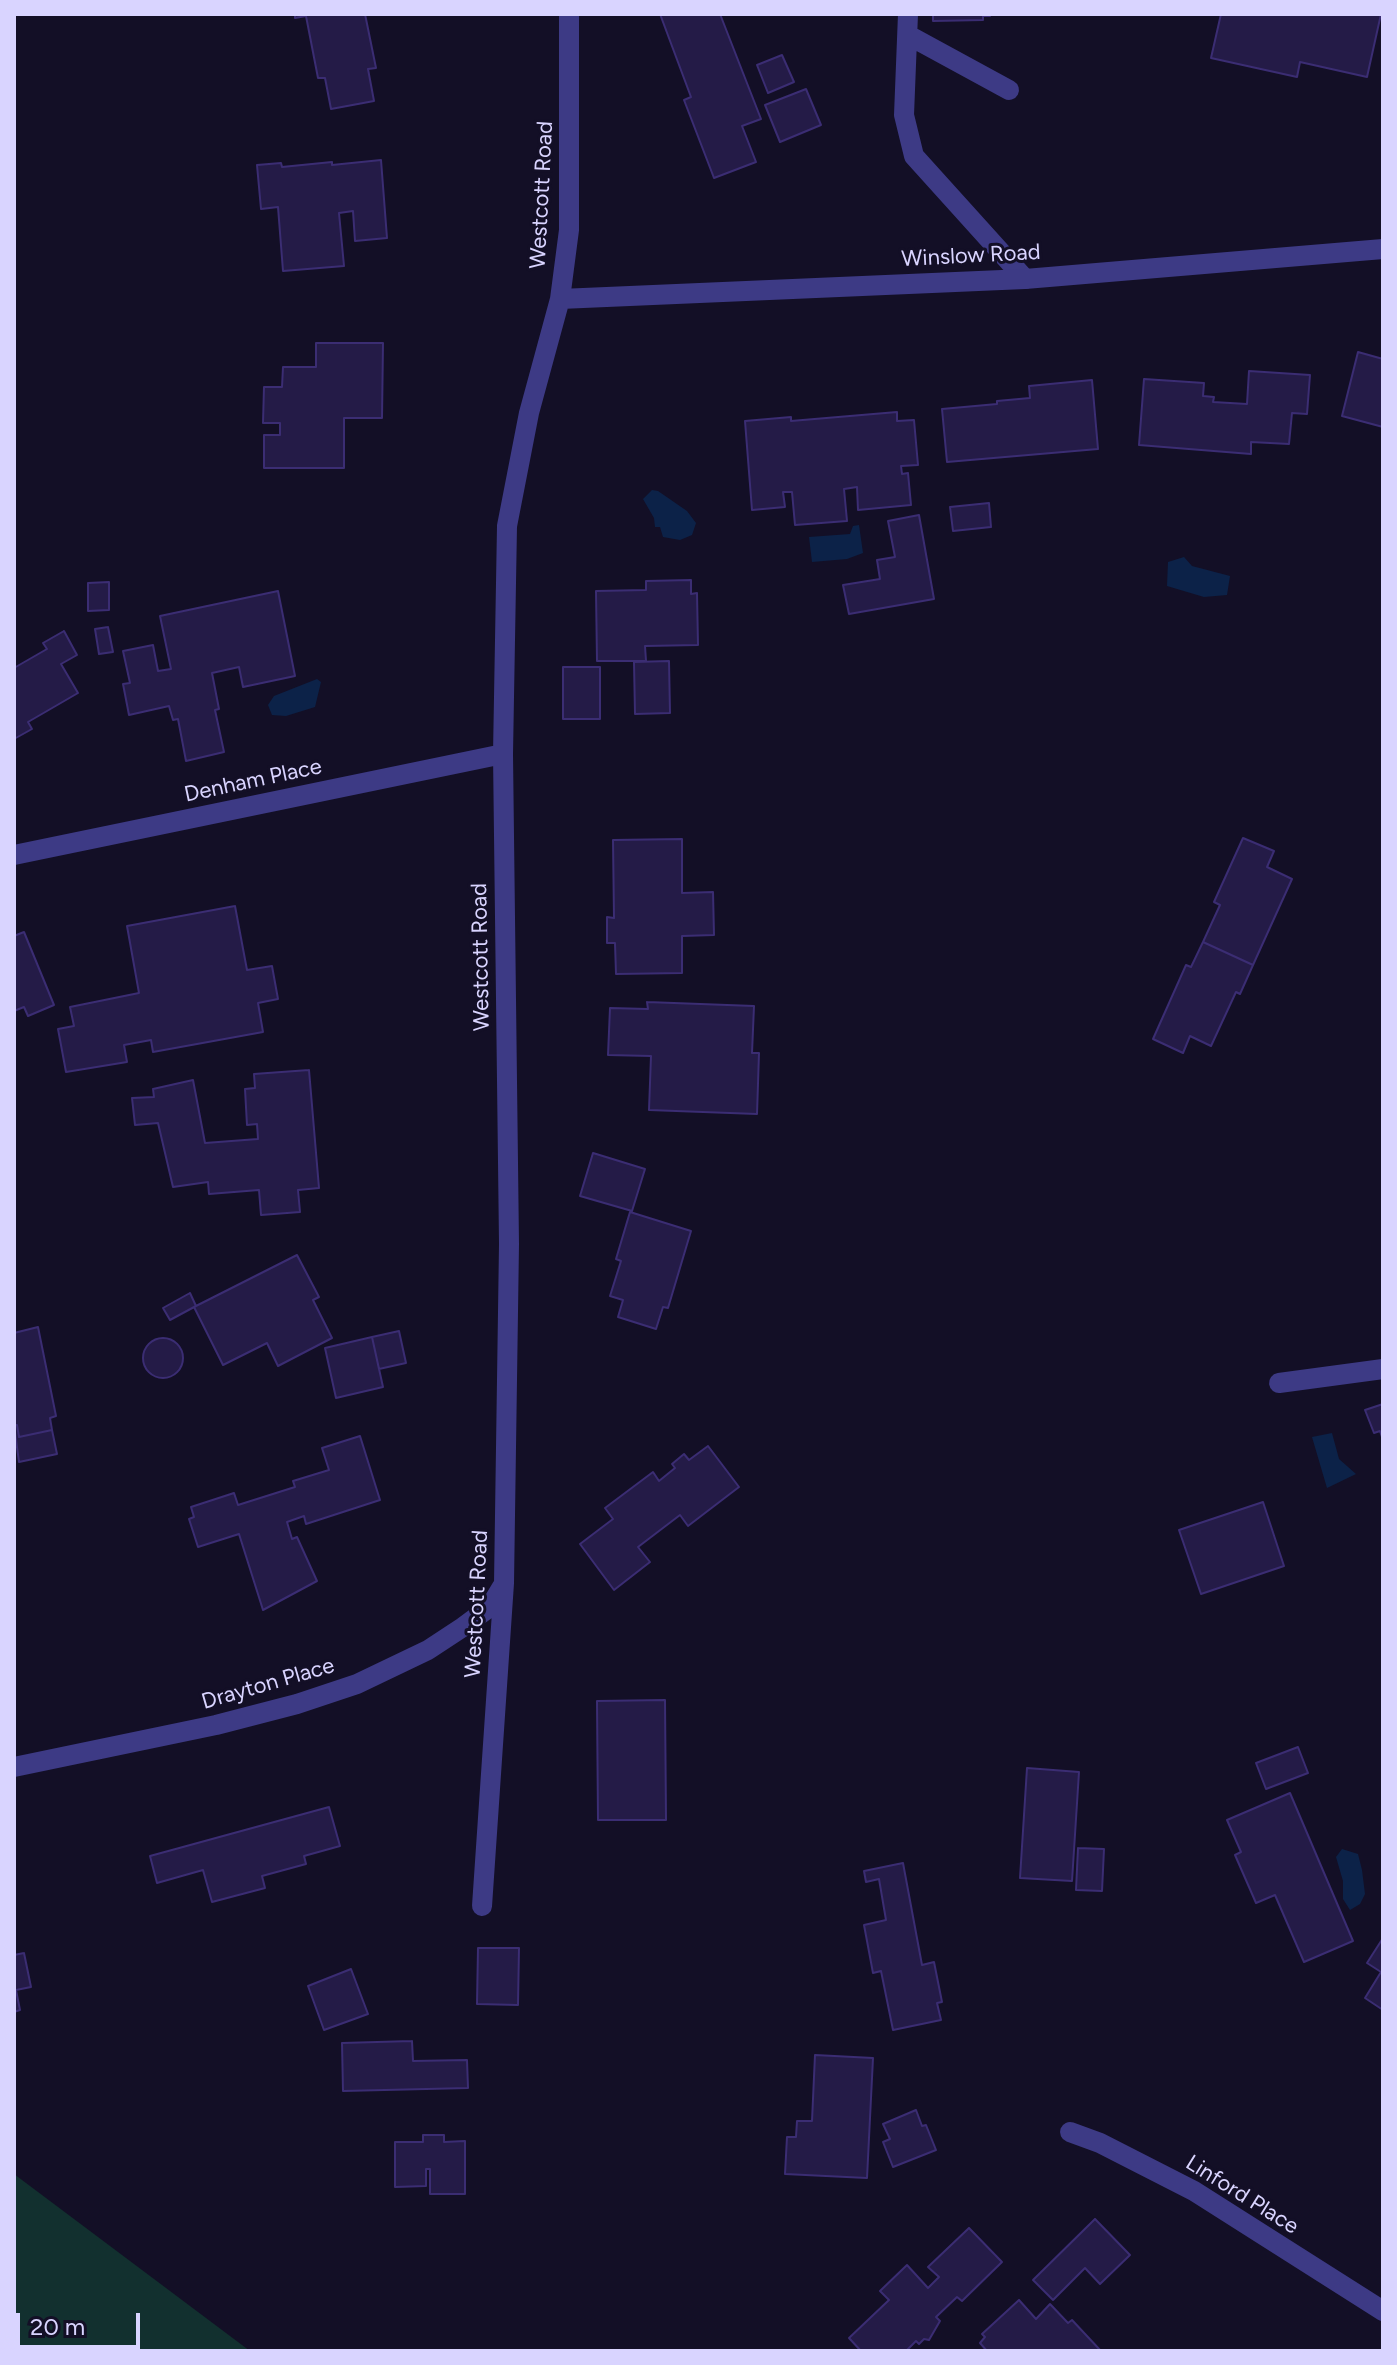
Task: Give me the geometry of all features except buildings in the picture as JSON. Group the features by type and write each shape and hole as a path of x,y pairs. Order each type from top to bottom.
{"street":[{"name":"Westcott Road","path":"482,1906 504,1583 509,1244 503,754 507,526 529,413 560,299 570,197 569,14"},
{"path":"908,14 904,115 914,156 1025,279"},
{"path":"908,35 1009,90"},
{"name":"Winslow Road","path":"560,299 1025,279 1383,249"},
{"name":"Denham Place","path":"14,855 503,754"},
{"path":"1279,1383 1383,1369"},
{"name":"Drayton Place","path":"14,1767 216,1725 297,1704 357,1684 428,1650 463,1627 490,1607 504,1583"},
{"name":"Linford Place","path":"1070,2132 1100,2143 1194,2191 1383,2311"}],"green space":[{"path":"14,2174 250,2351 14,2351"}],"water":[{"path":"652,490 687,511 696,523 692,535 680,540 663,537 660,527 655,527 654,518 643,499"},
{"path":"859,525 863,553 847,559 812,562 809,537 850,534 853,526"},
{"path":"1184,557 1192,566 1230,576 1227,595 1204,597 1167,586 1168,562"},
{"path":"317,679 321,682 315,707 286,716 272,715 268,705 274,696"},
{"path":"1332,1433 1339,1459 1356,1474 1327,1488 1312,1437"},
{"path":"1342,1849 1358,1854 1362,1870 1365,1894 1360,1904 1350,1910 1343,1899 1343,1881 1336,1857"}]}
